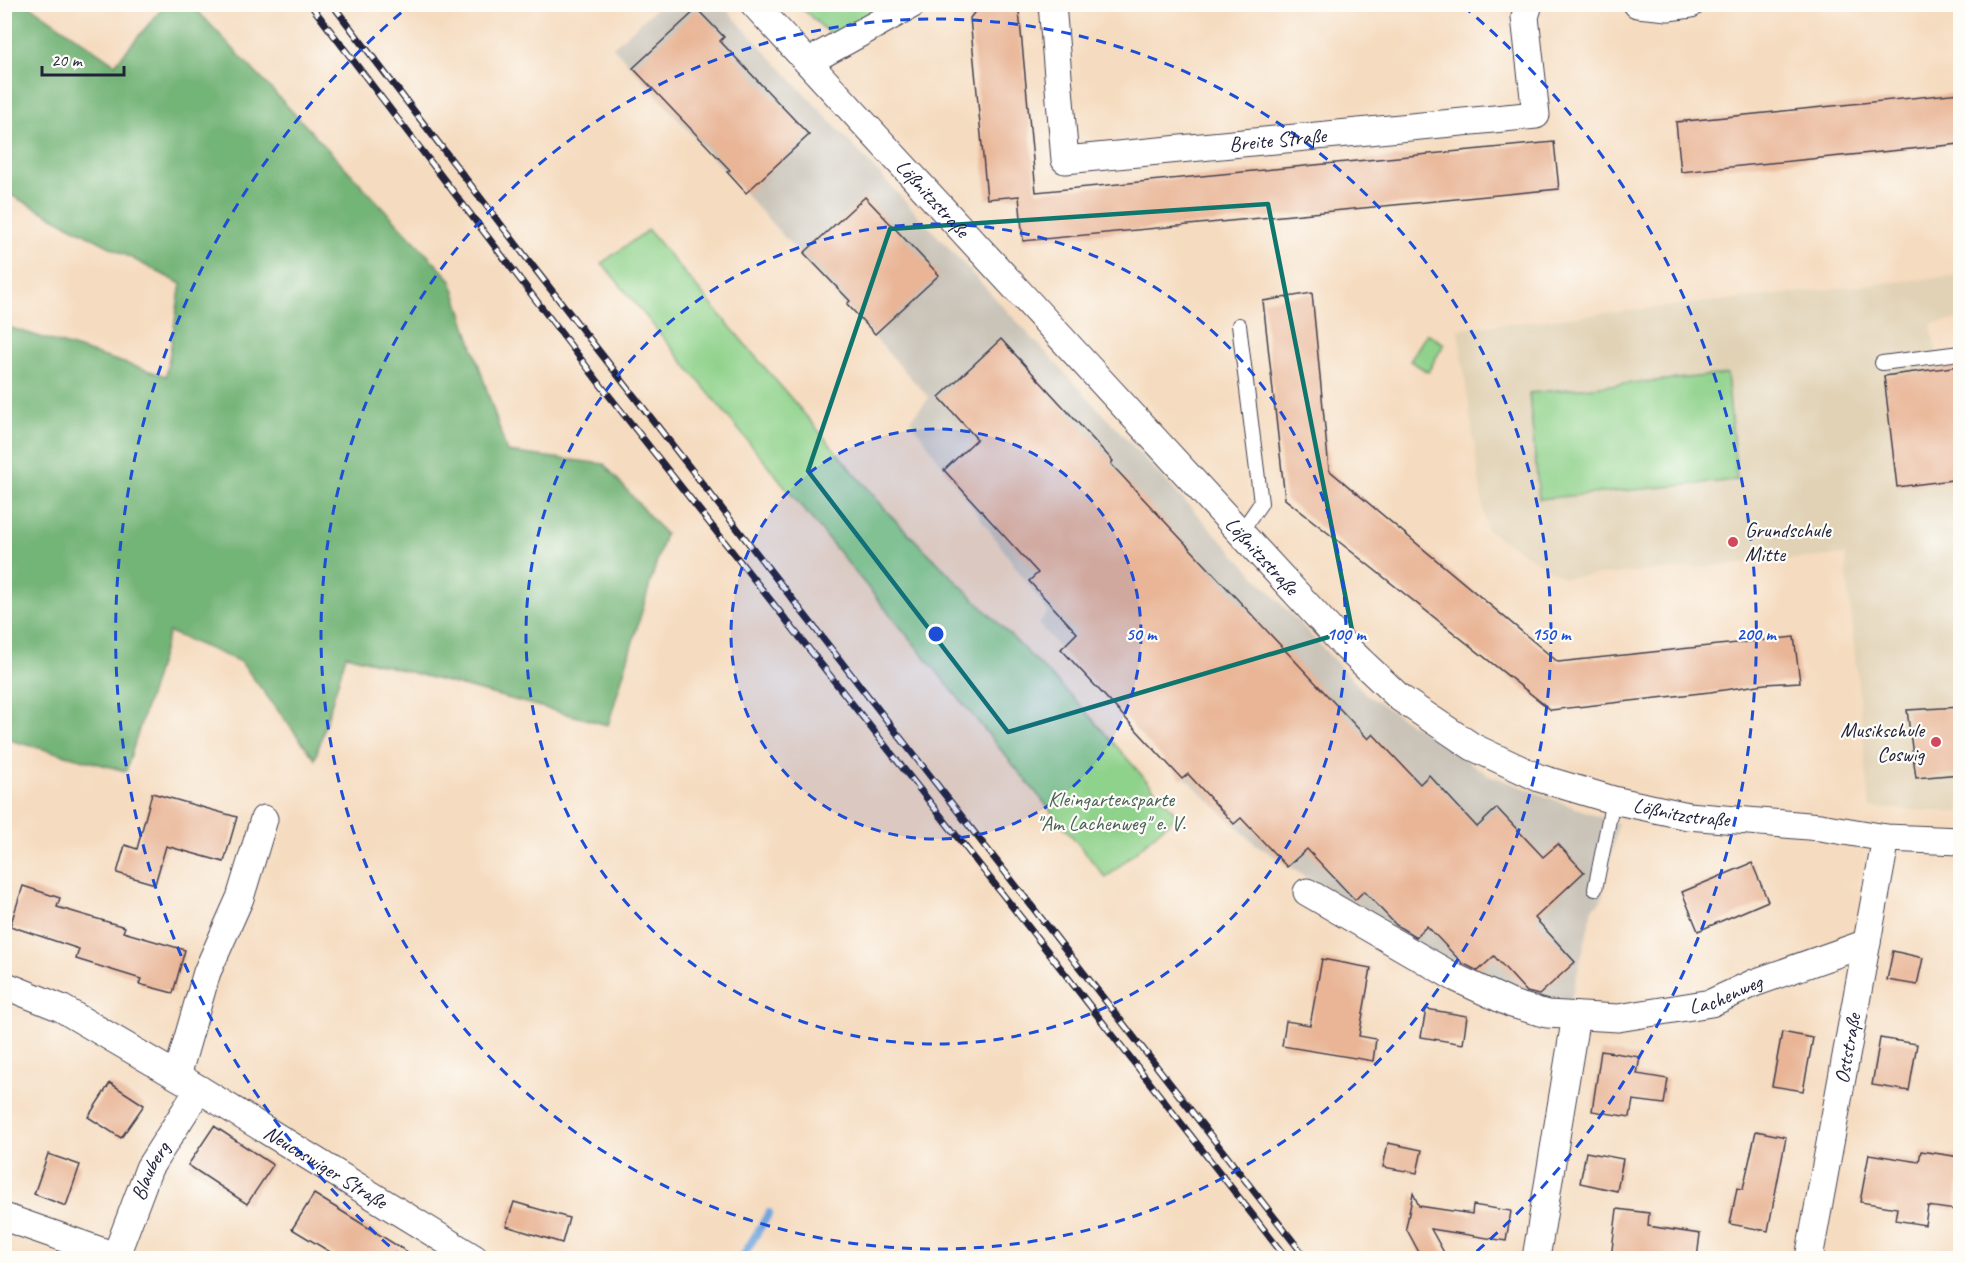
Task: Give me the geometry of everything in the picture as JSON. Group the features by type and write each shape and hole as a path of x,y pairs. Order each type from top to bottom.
{"street":[{"name":"Lößnitzstraße","path":"754,4 1344,645 1400,698 1473,747 1539,778 1614,800 1688,816 1820,827 1886,838 1960,841"},
{"path":"808,62 913,4"},
{"name":"Breite Straße","path":"1052,4 1065,160 1536,115 1525,16 1529,4"},
{"path":"1637,4 1668,7 1691,4"},
{"path":"188,1083 207,972 240,898 264,819"},
{"name":"Oststraße","path":"1809,1258 1886,838"},
{"name":"Lachenweg","path":"1307,892 1454,977 1512,1004 1547,1014 1618,1018 1712,1003 1754,983 1867,943"},
{"name":"Neucoswiger Straße","path":"4,985 61,1008 474,1258"},
{"path":"1536,1258 1576,1016"},
{"name":"Blauberg","path":"115,1257 148,1168 188,1083"},
{"path":"4,1217 115,1257"}],"lane":[{"path":"1239,325 1261,503 1241,532"},
{"path":"1882,363 1960,353"},
{"path":"1596,889 1614,800"}],"highlighted area":[{"path":"1268,204 1352,630 1008,732 808,471 890,229"}],"shaded area":[{"path":"660,5 722,5 1367,695 1487,774 1618,824 1601,901 1593,908 1570,1004 1535,1001 1494,988 1374,922 1254,843 1144,739 1038,624 1048,612 910,420 929,398 613,47"},
{"name":"Grundschule Mitte","path":"1960,275 1960,319 1931,324 1938,362 1960,360 1960,812 1870,808 1845,555 1563,578 1486,529 1458,329"}],"green space":[{"path":"5,4 29,5 115,64 165,5 192,5 451,280 507,452 604,464 665,534 608,725 346,655 315,759 241,662 169,632 126,771 5,739 5,326 166,376 181,284 5,192"},
{"path":"798,5 905,5 839,42"},
{"name":"Kleingartensparte \"Am Lachenweg\" e. V.","path":"648,230 891,516 1080,705 1177,815 1106,878 602,263"},
{"path":"1427,333 1444,344 1428,372 1410,361"},
{"path":"1727,374 1737,480 1539,499 1529,393"}],"building":[{"path":"981,4 1010,4 1019,11 1036,192 1554,142 1559,189 1023,241 1019,196 987,199 970,18"},
{"path":"697,9 724,37 720,41 809,135 746,193 727,172 730,170 633,68"},
{"path":"1960,93 1960,144 1681,172 1676,122"},
{"path":"865,197 939,275 875,334 847,304 850,301 804,253"},
{"path":"1312,293 1329,470 1558,662 1794,637 1800,682 1765,684 1551,710 1285,499 1263,301"},
{"path":"1001,339 1113,461 1111,464 1368,739 1373,734 1420,784 1429,775 1477,827 1497,808 1543,857 1558,844 1584,872 1535,918 1575,962 1539,995 1527,992 1494,956 1478,971 1462,963 1427,926 1416,937 1396,925 1364,891 1355,900 1307,849 1287,867 1241,818 1234,824 1188,774 1182,779 1061,649 1077,633 1029,581 1038,573 944,470 977,439 939,397"},
{"path":"1960,366 1960,479 1897,487 1884,376"},
{"name":"Musikschule Coswig","path":"1960,707 1960,774 1916,778 1907,710"},
{"path":"152,793 237,817 224,862 166,846 155,884 117,873 125,845 137,849"},
{"path":"1752,863 1768,901 1698,931 1682,892"},
{"path":"23,886 60,898 57,907 125,927 123,932 185,950 173,993 139,984 141,979 76,959 79,949 10,926"},
{"path":"1893,951 1923,958 1917,985 1887,980"},
{"path":"1322,959 1371,968 1359,1036 1376,1039 1373,1061 1282,1046 1286,1021 1310,1025"},
{"path":"1426,1009 1467,1016 1463,1044 1421,1037"},
{"path":"1782,1032 1813,1038 1803,1091 1772,1086"},
{"path":"1880,1038 1917,1044 1909,1091 1872,1085"},
{"path":"1601,1051 1640,1057 1637,1074 1668,1079 1664,1104 1633,1100 1630,1117 1592,1111"},
{"path":"110,1083 144,1105 121,1138 88,1117"},
{"path":"214,1126 273,1165 247,1204 188,1165"},
{"path":"1756,1131 1786,1137 1768,1231 1730,1224 1737,1188 1743,1189"},
{"path":"1388,1143 1422,1150 1417,1173 1383,1167"},
{"path":"1921,1151 1960,1157 1955,1210 1928,1206 1925,1225 1895,1220 1897,1208 1860,1202 1869,1154 1919,1162"},
{"path":"1586,1152 1623,1159 1617,1191 1580,1183"},
{"path":"48,1154 80,1165 66,1206 34,1194"},
{"path":"1413,1193 1419,1206 1472,1214 1473,1205 1511,1211 1506,1241 1431,1229 1447,1258 1422,1258 1406,1228"},
{"path":"314,1194 417,1258 340,1258 292,1229"},
{"path":"514,1202 569,1218 562,1243 506,1226"},
{"path":"1617,1209 1649,1213 1648,1226 1700,1234 1697,1258 1611,1258"}],"waterway":[{"path":"742,1258 769,1213"}],"railway":[{"path":"310,4 603,388 1041,943 1286,1258"},
{"path":"332,4 535,269 1306,1258"}],"place":[{"name":"Grundschule Mitte","path":"1733,542"},
{"name":"Musikschule Coswig","path":"1936,742"}]}
